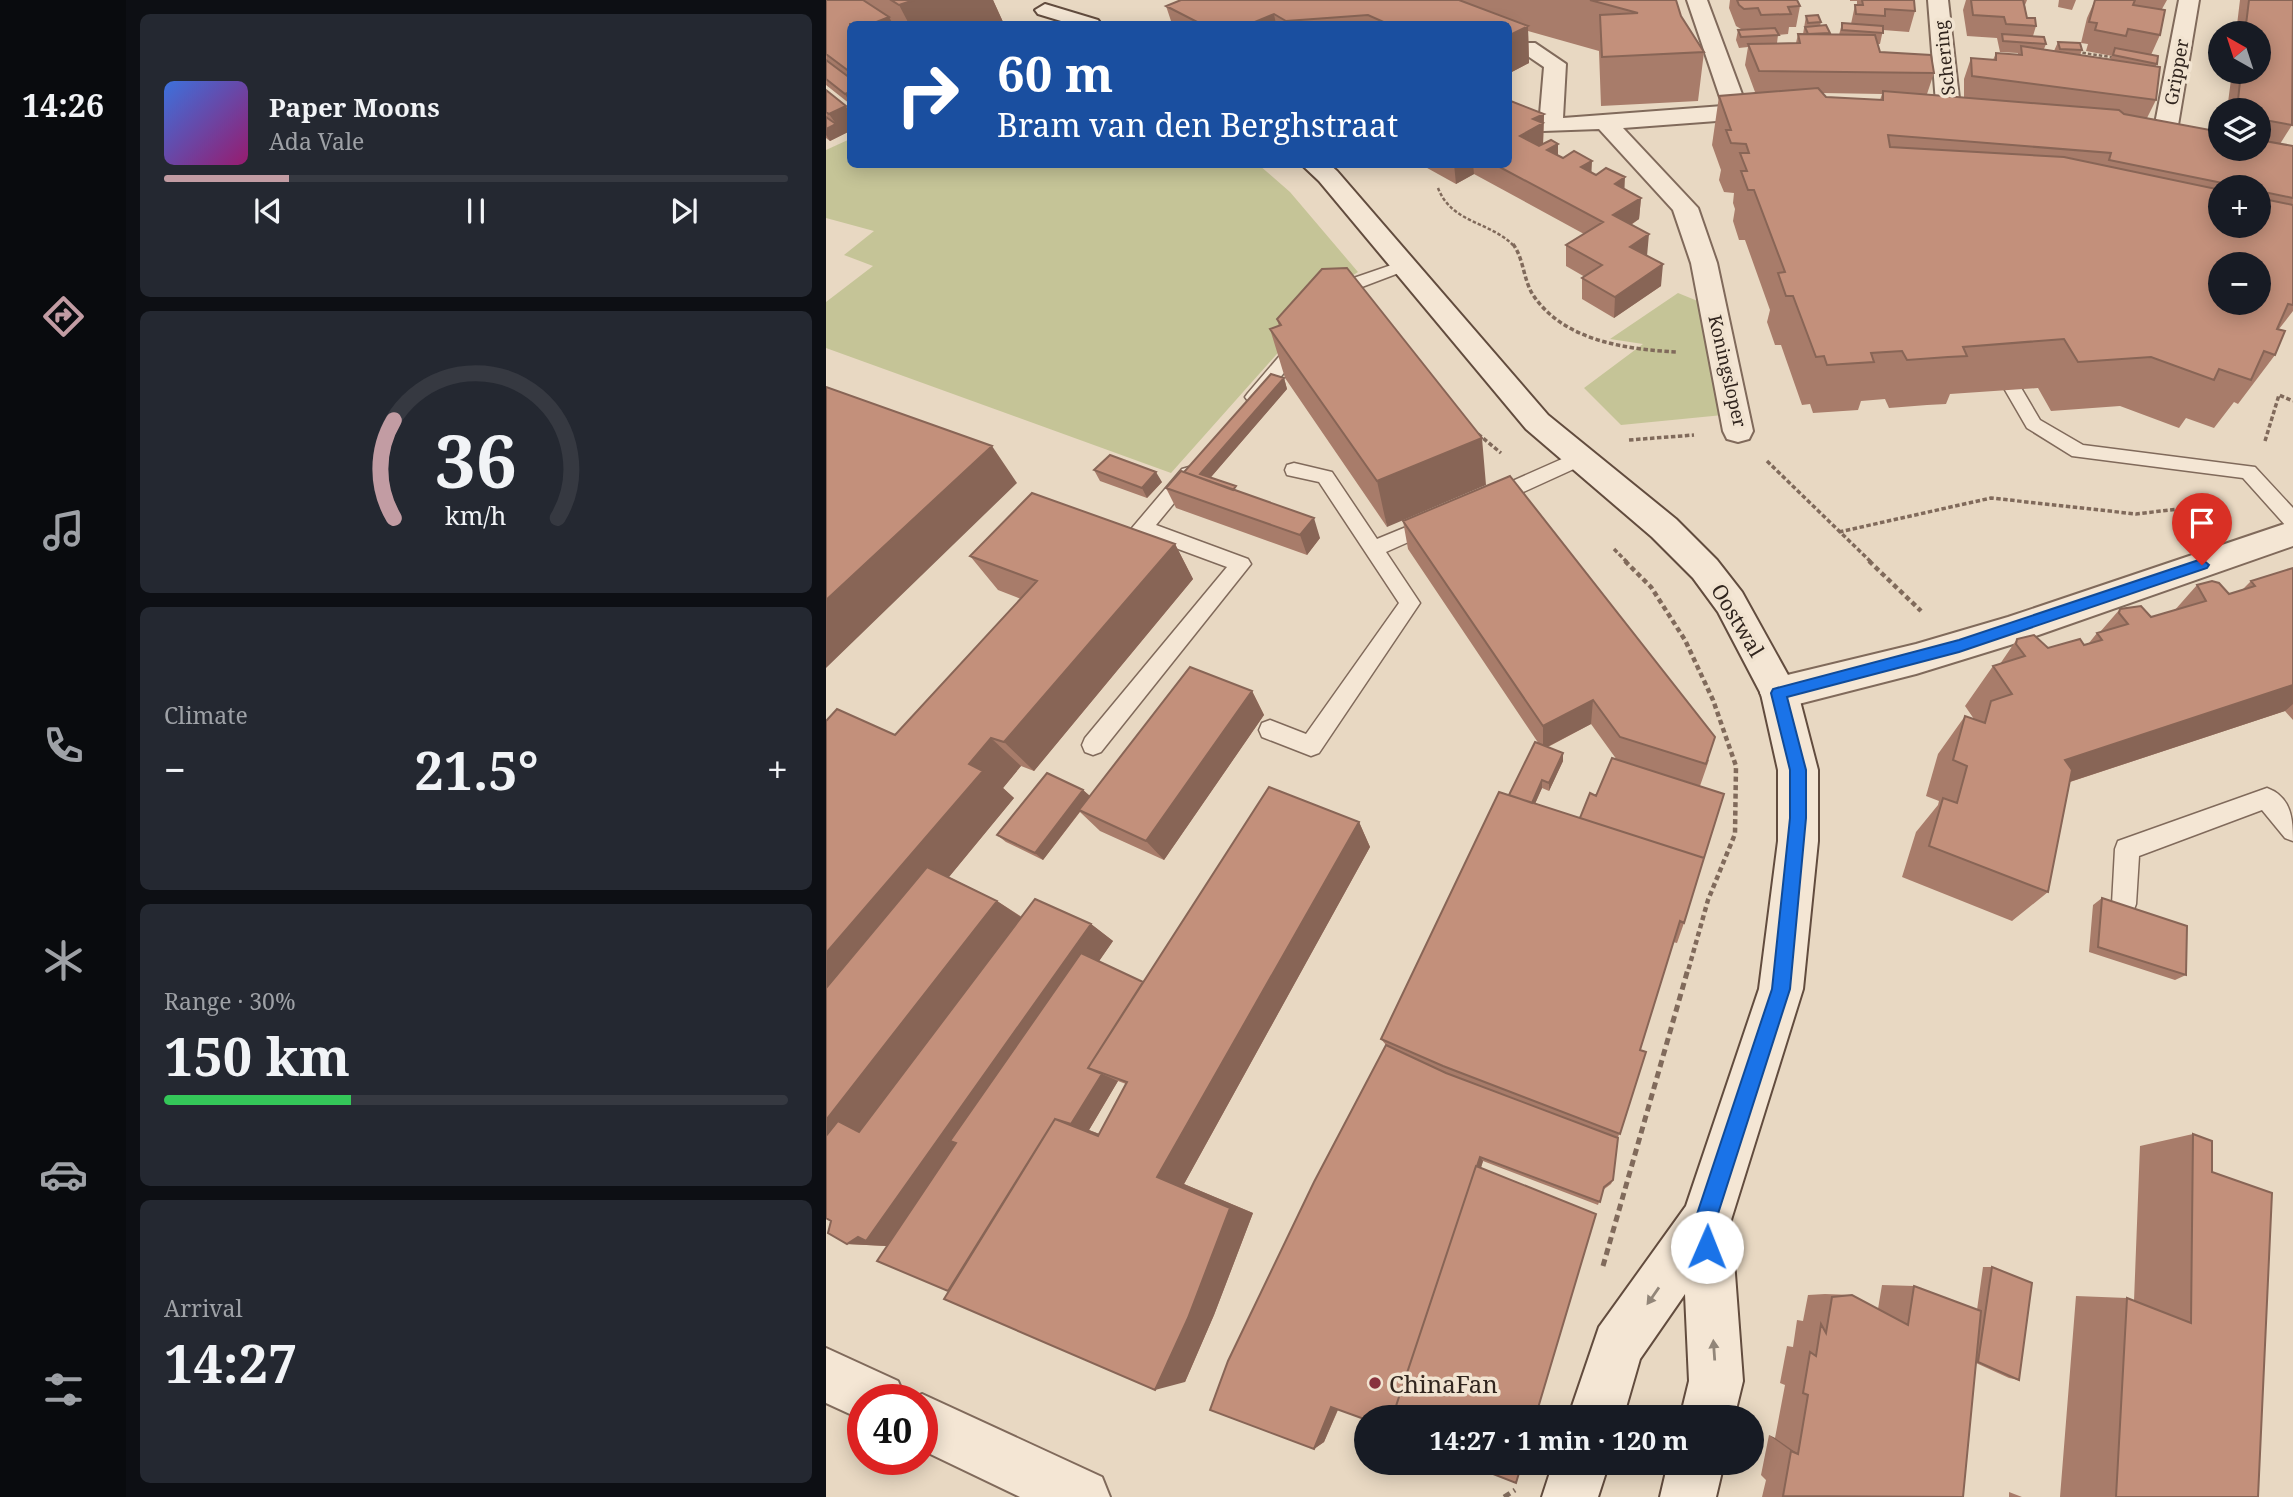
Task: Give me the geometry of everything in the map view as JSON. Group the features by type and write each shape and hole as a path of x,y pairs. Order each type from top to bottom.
{"street":[{"path":"1698,0 1736,110"},
{"name":"Schering","path":"1938,0 1949,116"},
{"name":"Gripper","path":"2109,134 2162,144 2189,0"},
{"path":"1036,5 1060,21"},
{"path":"1036,5 1082,21"},
{"path":"1527,48 1555,64 1551,126 1736,110 1790,110"},
{"path":"1923,114 1975,117"},
{"name":"Koningsloper","path":"1606,123 1685,208 1704,264 1738,431"},
{"name":"Oostwal","path":"1318,168 1406,265 1537,422 1664,528 1705,569 1730,602 1779,693 1798,782 1798,841 1781,989 1706,1220 1618,1346 1599,1405"},
{"path":"1779,693 1959,646 2288,538"},
{"name":"Oostwal","path":"1706,1220 1716,1381 1710,1405"},
{"path":"826,1375 847,1385"},
{"path":"938,1429 1082,1497"},
{"path":"1570,1497 1577,1475"},
{"path":"1688,1497 1693,1475"}],"lane":[{"path":"1241,412 1348,286 1406,265"},
{"path":"2014,390 2033,424 2079,451 2248,471 2272,499 2288,538"},
{"path":"1093,745 1241,564 1143,528 1205,454"},
{"path":"1473,506 1580,458"},
{"path":"1270,730 1311,746 1410,603 1325,478 1294,470"},
{"path":"1374,549 1448,517"},
{"path":"2124,904 2127,849 2267,798 2293,830"}],"path":[{"path":"2071,51 2176,68"},
{"path":"1438,188 1449,211 1484,226 1516,246 1531,293 1554,317 1582,334 1618,346 1654,351 1722,352"},
{"path":"2248,471 2261,454 2279,395 2293,401"},
{"path":"1472,426 1480,436 1535,479"},
{"path":"1580,458 1614,441 1738,431"},
{"name":"Koningsloper","path":"1738,431 1838,532 1959,646"},
{"path":"1838,532 1991,498 2136,514 2272,499"},
{"path":"1602,1270 1708,900 1735,834 1736,766 1713,700 1685,640 1651,587 1613,548"}],"green space":[{"path":"847,140 847,168 1262,168 1290,192 1358,272 1339,284 1171,473 826,348 826,302 873,266 844,255 874,231 826,218 826,150"},
{"path":"1678,293 1705,304 1723,415 1621,425 1584,388 1643,344 1610,339"}],"building":[{"path":"826,0 863,0 889,17 879,21 847,21 847,70 826,54"},
{"path":"891,0 914,0 899,5"},
{"path":"1181,0 1459,0 1528,26 1512,34 1512,21 1381,21 1368,15 1286,21 1274,14 1257,21 1195,21 1166,6"},
{"path":"1590,0 1676,0 1681,16 1704,52 1602,57 1600,15 1638,13"},
{"path":"1737,0 1797,0 1800,6 1788,7 1791,14 1761,15 1758,8 1744,9"},
{"path":"1862,0 1914,0 1915,11 1885,9 1885,16 1856,14 1855,5 1863,5"},
{"path":"1971,0 2023,0 2027,18 2035,18 2036,26 2006,24 2004,17 1973,15"},
{"path":"2095,0 2135,0 2133,5 2165,10 2160,35 2128,29 2126,36 2095,30 2097,23 2089,22"},
{"path":"2249,0 2293,0 2292,125 2271,121 2271,98 2238,98 2240,84 2272,84 2272,21 2246,21"},
{"path":"1818,15 1821,22 1808,23 1806,16"},
{"path":"1842,23 1883,26 1883,33 1842,30"},
{"path":"1826,25 1830,33 1808,34 1805,27"},
{"path":"1775,28 1779,35 1741,37 1738,30"},
{"path":"1798,34 1875,35 1880,52 1931,55 1934,73 1759,71 1748,44 1800,43"},
{"path":"2002,34 2044,37 2046,44 2003,41"},
{"path":"2058,42 2080,43 2082,50 2060,49"},
{"path":"2021,46 2160,67 2156,100 1972,76 1971,58 1996,60 1996,53 2022,55"},
{"path":"2115,48 2158,56 2157,64 2113,55"},
{"path":"826,60 847,76 847,93 845,94 826,79"},
{"path":"1818,88 1826,97 1883,100 1883,91 2119,110 2124,114 2208,130 2208,161 2271,161 2271,142 2293,146 2293,198 2271,193 2271,175 2208,175 2208,180 2109,160 2111,153 1888,135 1890,147 2064,157 2208,187 2208,238 2271,238 2271,200 2293,205 2293,305 2288,304 2277,329 2285,331 2275,355 2264,351 2251,380 2219,369 2214,380 2151,357 2078,362 2064,339 1963,347 1967,356 1907,360 1902,351 1871,353 1874,362 1827,365 1824,356 1816,357 1793,296 1786,296 1778,273 1785,272 1754,190 1748,190 1741,171 1747,171 1740,153 1749,153 1746,144 1731,143 1726,130 1731,130 1719,96"},
{"path":"826,90 846,106 829,114 826,112"},
{"path":"1512,102 1544,114 1533,119 1543,123 1520,136 1539,146 1551,140 1558,144 1547,150 1563,158 1574,151 1592,161 1581,167 1596,175 1606,168 1625,177 1615,184 1641,198 1613,215 1649,234 1630,247 1663,264 1615,297 1582,278 1602,265 1566,245 1603,222 1502,168 1512,168"},
{"path":"826,117 836,124 826,129"},
{"path":"1347,268 1482,438 1377,481 1270,329 1281,325 1277,319 1322,269"},
{"path":"1271,374 1284,378 1200,474 1236,486 1233,490 1184,472"},
{"path":"826,387 992,446 826,600"},
{"path":"1110,455 1156,472 1142,488 1094,470"},
{"path":"1181,471 1314,518 1300,535 1166,488"},
{"path":"1510,476 1715,737 1706,764 1620,737 1593,700 1543,726 1403,521"},
{"path":"1032,493 1175,544 1004,742 991,738 969,764 983,771 826,953 826,721 837,709 895,735 1037,581 970,556"},
{"path":"2293,568 2293,685 2065,760 2072,770 2048,892 1929,846 1943,798 1957,803 1967,766 1953,760 1965,716 1985,723 1991,701 2012,694 1993,666 2025,656 2016,644 2017,639 2034,635 2048,648 2080,639 2084,645 2102,640 2097,633 2128,624 2119,613 2120,609 2141,606 2151,617 2206,601 2197,585 2212,581 2219,583 2229,594 2255,586 2251,581"},
{"path":"1190,667 1252,691 1146,841 1079,810"},
{"path":"1535,742 1563,753 1549,783 1542,780 1532,803 1509,795"},
{"path":"1612,758 1724,794 1704,858 1580,818 1590,793 1596,796"},
{"path":"1047,773 1083,790 1035,853 997,835"},
{"path":"1269,787 1359,822 1157,1177 1230,1208 1188,1318 1155,1390 944,1299 1055,1119 1098,1136 1127,1082 1088,1068"},
{"path":"1499,792 1704,858 1684,923 1680,921 1640,1050 1646,1052 1620,1134 1443,1066 1381,1039"},
{"path":"927,867 997,901 826,1120 826,988"},
{"path":"2102,898 2187,926 2186,975 2098,947"},
{"path":"1035,899 1091,924 866,1241 858,1237 847,1244 828,1233 831,1221 826,1218 826,1136 838,1121 859,1132"},
{"path":"1081,953 1143,982 1088,1068 1102,1074 1071,1124 1055,1119 948,1291 877,1261 956,1143 950,1141"},
{"path":"1386,1045 1446,1073 1618,1138 1613,1180 1604,1187 1600,1202 1480,1157 1396,1405 1354,1405 1354,1415 1331,1407 1314,1449 1210,1410 1228,1361 1314,1182"},
{"path":"2193,1134 2212,1141 2212,1172 2272,1193 2258,1497 2116,1497 2127,1298 2191,1323"},
{"path":"1476,1166 1596,1214 1539,1405 1396,1405"},
{"path":"1992,1267 2032,1283 2019,1380 1978,1362"},
{"path":"1914,1286 1981,1311 1963,1497 1783,1496 1791,1451 1798,1454 1808,1395 1803,1393 1810,1352 1816,1356 1821,1324 1826,1333 1832,1297 1852,1295 1908,1325"},
{"path":"1496,1475 1518,1475 1516,1483"}],"place":[{"name":"ChinaFan","path":"1375,1383"}],"route":[{"path":"1707,1247 1706,1220 1781,989 1798,841 1798,770 1779,693 1959,646 2202,565"}]}
